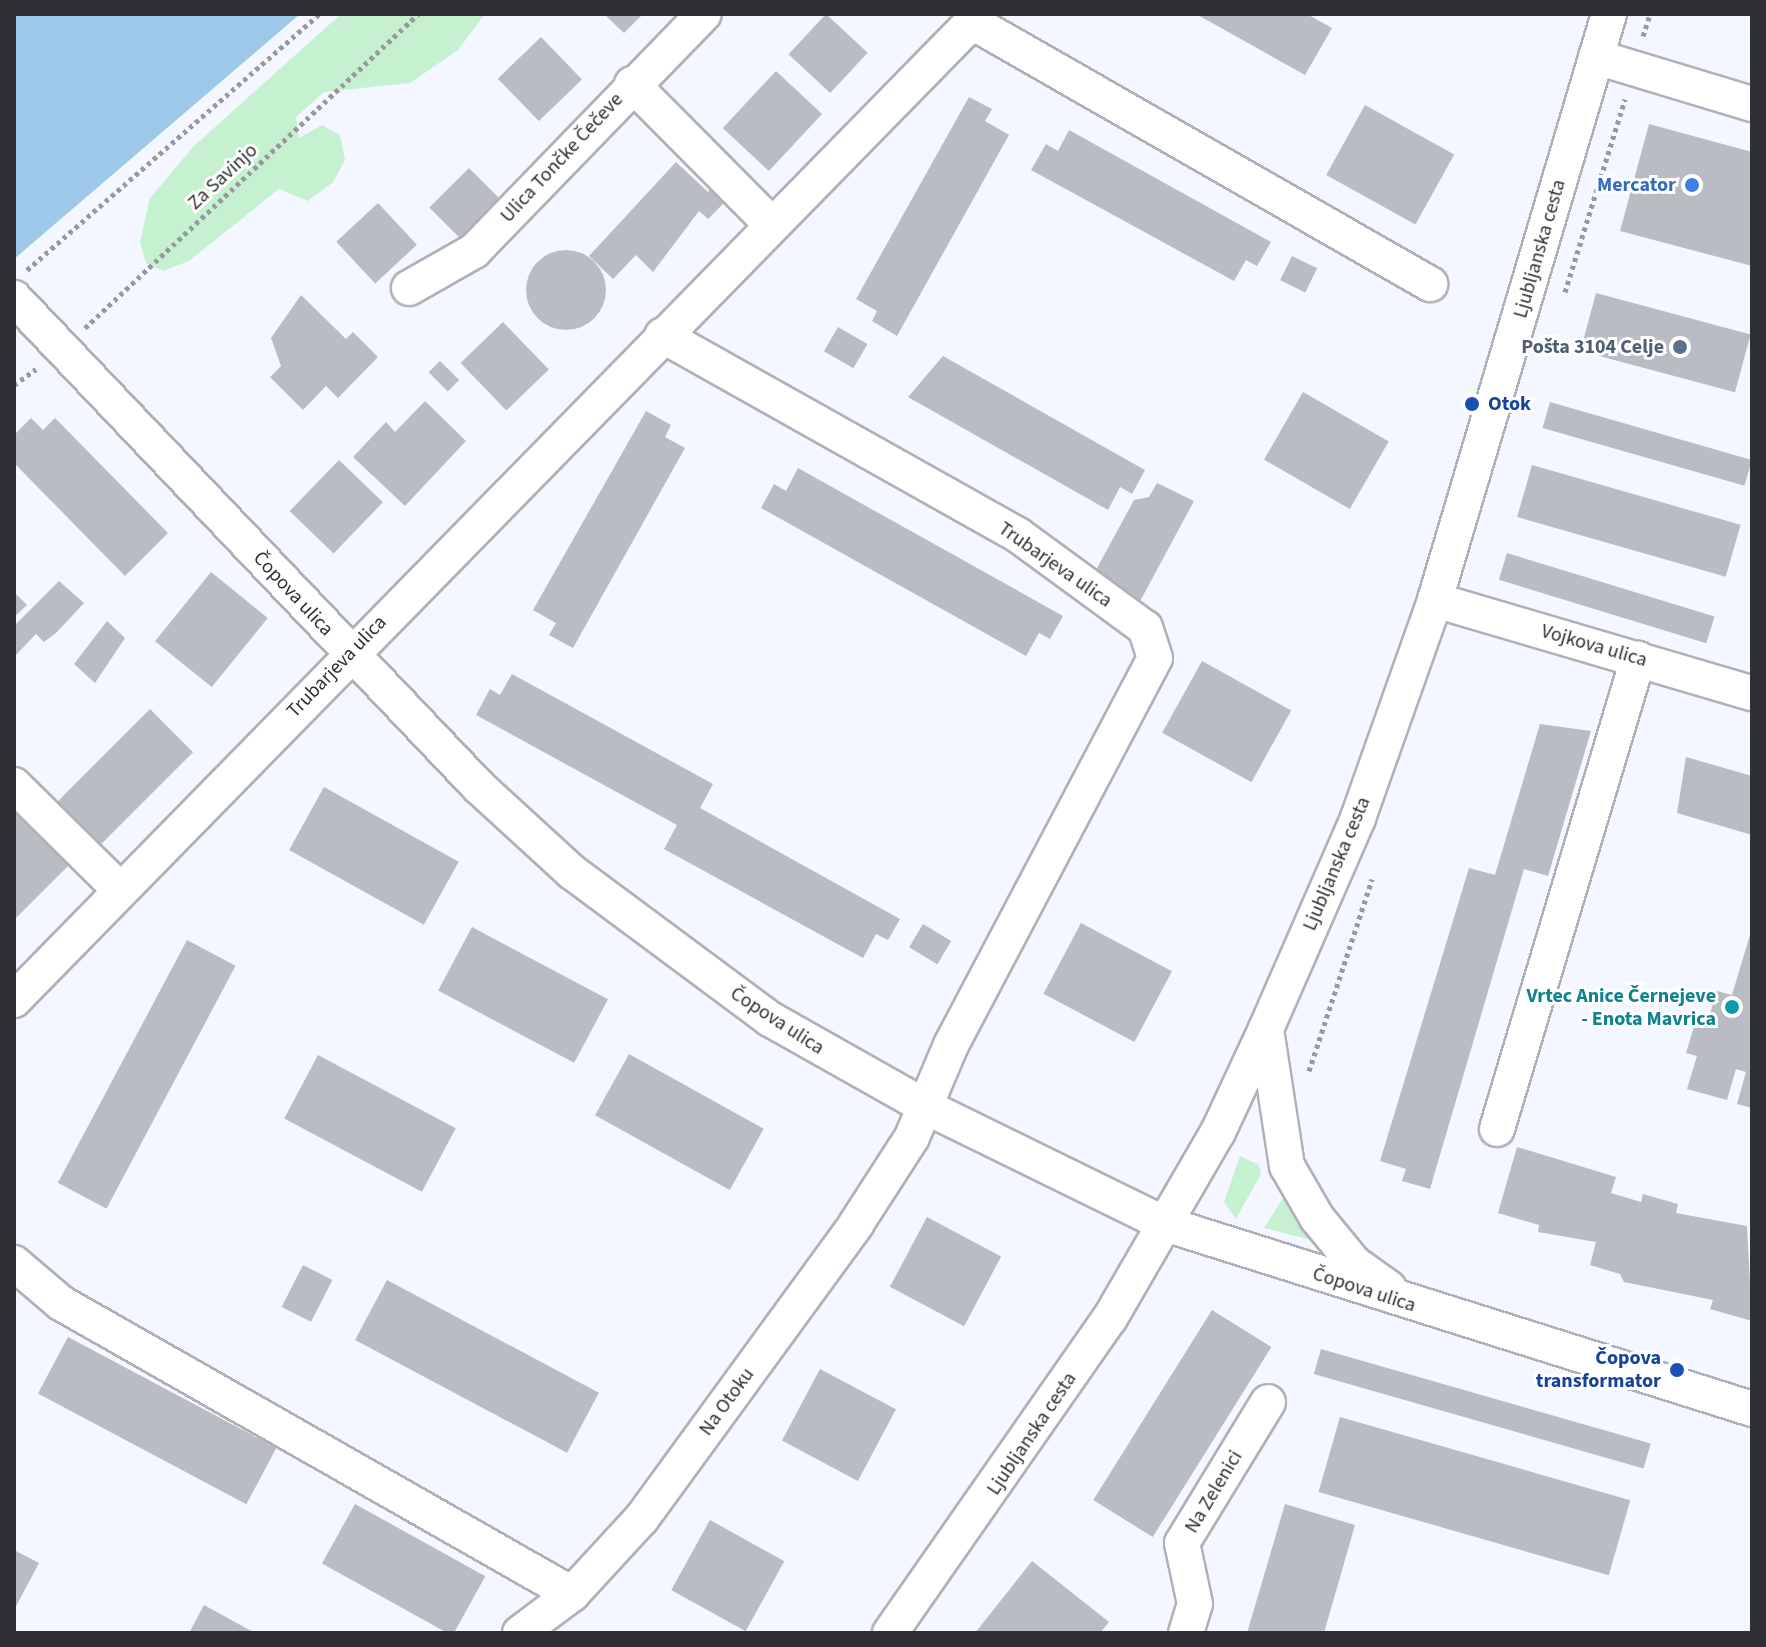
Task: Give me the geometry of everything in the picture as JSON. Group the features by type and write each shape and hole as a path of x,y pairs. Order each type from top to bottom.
{"street":[{"name":"Ulica Tončke Čečeve","path":"409,288 474,251 632,84 704,14"},
{"name":"Ljubljanska cesta","path":"890,1633 941,1570 1165,1224 1266,1029 1358,818 1435,600 1609,14"},
{"name":"Trubarjeva ulica","path":"14,1000 118,888 976,18 1430,284"},
{"path":"1596,57 1752,104"},
{"path":"632,84 771,224"},
{"name":"Čopova ulica","path":"15,289 44,352 73,362 478,786 641,927 770,1019 926,1107 1165,1224 1416,1306 1752,1409"},
{"name":"Trubarjeva ulica","path":"662,335 1018,535 1153,640 1147,678 951,1045 926,1107"},
{"name":"Vojkova ulica","path":"1435,600 1752,693"},
{"path":"1497,1129 1638,659"},
{"path":"14,785 118,888"},
{"path":"1266,1029 1287,1166 1317,1218 1354,1263 1416,1306"},
{"name":"Na Otoku","path":"520,1633 572,1594 642,1518 907,1147 926,1107"},
{"path":"14,1263 61,1303 572,1594"},
{"name":"Na Zelenici","path":"1186,1633 1195,1604 1182,1543 1268,1402"}],"path":[{"path":"15,289 319,14"},
{"name":"Za Savinjo","path":"73,362 94,345 82,331 418,14"},
{"path":"14,385 44,352"}],"green space":[{"path":"341,14 485,14 458,50 410,83 324,92 296,117 299,138 322,125 340,135 345,160 333,182 308,201 279,189 189,261 163,271 146,263 140,242 150,198 194,146"},
{"path":"1240,1156 1259,1165 1261,1174 1236,1219 1224,1202"},
{"path":"1287,1192 1314,1235 1311,1240 1264,1228"}],"water":[{"path":"14,14 300,14 14,259"}],"building":[{"path":"604,14 643,14 624,33"},
{"path":"826,14 868,53 830,93 788,54"},
{"path":"1196,14 1307,14 1332,28 1305,75"},
{"path":"541,37 582,79 539,121 498,79"},
{"path":"776,71 822,114 769,171 723,128"},
{"path":"969,97 992,109 985,121 1009,135 897,336 872,321 877,311 856,299"},
{"path":"1365,105 1454,154 1415,224 1326,175"},
{"name":"Mercator","path":"1649,124 1752,152 1752,266 1620,231"},
{"path":"1069,130 1271,242 1257,266 1246,260 1234,281 1031,170 1046,144 1058,151"},
{"path":"676,162 708,192 715,184 729,198 708,219 699,211 653,272 636,255 613,279 589,256"},
{"path":"469,168 504,203 464,242 429,208"},
{"path":"378,203 417,245 375,284 336,242"},
{"path":"558,250 574,250 595,261 606,282 606,298 595,319 574,330 558,330 544,324 532,312 526,298 526,282 532,268 544,256"},
{"path":"1292,256 1317,268 1305,293 1280,280"},
{"path":"1596,293 1751,334 1735,392 1580,351"},
{"path":"301,295 346,339 353,332 378,357 338,398 326,386 303,410 270,377 281,366 271,338"},
{"path":"503,322 549,369 506,410 461,363"},
{"path":"838,327 867,344 853,368 824,351"},
{"path":"943,356 1145,470 1132,494 1120,487 1108,510 908,397"},
{"path":"440,361 459,380 448,391 429,372"},
{"path":"1303,392 1389,442 1350,509 1264,460"},
{"path":"425,401 466,441 405,506 353,457 386,422 395,432"},
{"path":"1550,402 1752,460 1744,486 1543,428"},
{"path":"646,411 671,425 665,437 685,448 573,648 549,635 556,623 533,610"},
{"path":"31,418 43,430 55,418 168,533 125,576 14,463 14,435"},
{"path":"339,460 383,502 334,553 290,511"},
{"path":"1532,465 1741,525 1726,577 1517,517"},
{"path":"798,468 1063,616 1050,639 1039,633 1026,656 761,508 774,484 786,491"},
{"path":"1157,483 1194,501 1138,605 1090,581 1134,500 1149,497"},
{"path":"1507,553 1715,616 1706,643 1499,580"},
{"path":"211,572 268,618 212,687 155,641"},
{"path":"59,581 84,603 57,632 44,642 36,634 14,657 14,626"},
{"path":"14,592 27,605 14,617"},
{"path":"107,621 125,638 95,683 74,664"},
{"path":"1202,661 1291,710 1251,782 1162,733"},
{"path":"512,674 713,784 700,808 900,919 888,940 876,934 863,958 664,849 677,825 476,715 490,689 500,695"},
{"path":"150,709 193,752 101,845 57,802"},
{"path":"1540,724 1591,731 1548,876 1524,869 1430,1189 1402,1181 1406,1169 1380,1161 1469,868 1495,875"},
{"path":"1686,757 1752,776 1752,835 1677,813"},
{"path":"324,787 459,862 424,925 289,850"},
{"path":"14,812 68,866 14,920"},
{"path":"1081,923 1172,971 1134,1042 1043,994"},
{"path":"923,924 951,941 937,964 909,947"},
{"path":"472,927 608,999 574,1063 438,991"},
{"name":"Vrtec Anice Černejeve - Enota Mavrica","path":"1752,928 1752,1108 1737,1104 1746,1072 1736,1069 1727,1100 1687,1089 1697,1056 1686,1053 1696,1020 1707,1023 1717,991 1732,995"},
{"path":"187,940 236,966 106,1209 58,1183"},
{"path":"629,1054 764,1129 730,1190 595,1115"},
{"path":"318,1055 456,1128 422,1192 284,1119"},
{"path":"1517,1147 1616,1177 1611,1193 1641,1202 1643,1194 1678,1204 1676,1213 1747,1226 1752,1321 1710,1309 1713,1300 1624,1282 1620,1274 1590,1265 1596,1242 1538,1232 1539,1225 1498,1213"},
{"path":"927,1217 1001,1256 964,1326 890,1287"},
{"path":"303,1265 332,1280 311,1322 282,1307"},
{"path":"387,1280 599,1393 567,1453 355,1340"},
{"path":"1212,1310 1271,1347 1153,1537 1093,1500"},
{"path":"68,1337 276,1448 246,1504 38,1394"},
{"path":"1321,1349 1651,1444 1644,1469 1314,1374"},
{"path":"820,1369 896,1409 858,1481 782,1441"},
{"path":"1340,1417 1630,1500 1609,1575 1319,1492"},
{"path":"355,1504 485,1576 454,1633 447,1633 322,1563"},
{"path":"1285,1504 1355,1525 1324,1633 1247,1633"},
{"path":"710,1520 784,1561 746,1631 671,1590"},
{"path":"14,1550 39,1563 14,1610"},
{"path":"1032,1561 1109,1622 1100,1633 975,1633"},
{"path":"204,1605 255,1633 189,1633"}],"place":[{"name":"Mercator","path":"1692,185"},
{"name":"Pošta 3104 Celje","path":"1680,347"},
{"name":"Otok","path":"1472,404"},
{"name":"Vrtec Anice Černejeve - Enota Mavrica","path":"1732,1007"},
{"name":"Čopova transformator","path":"1677,1370"}]}
